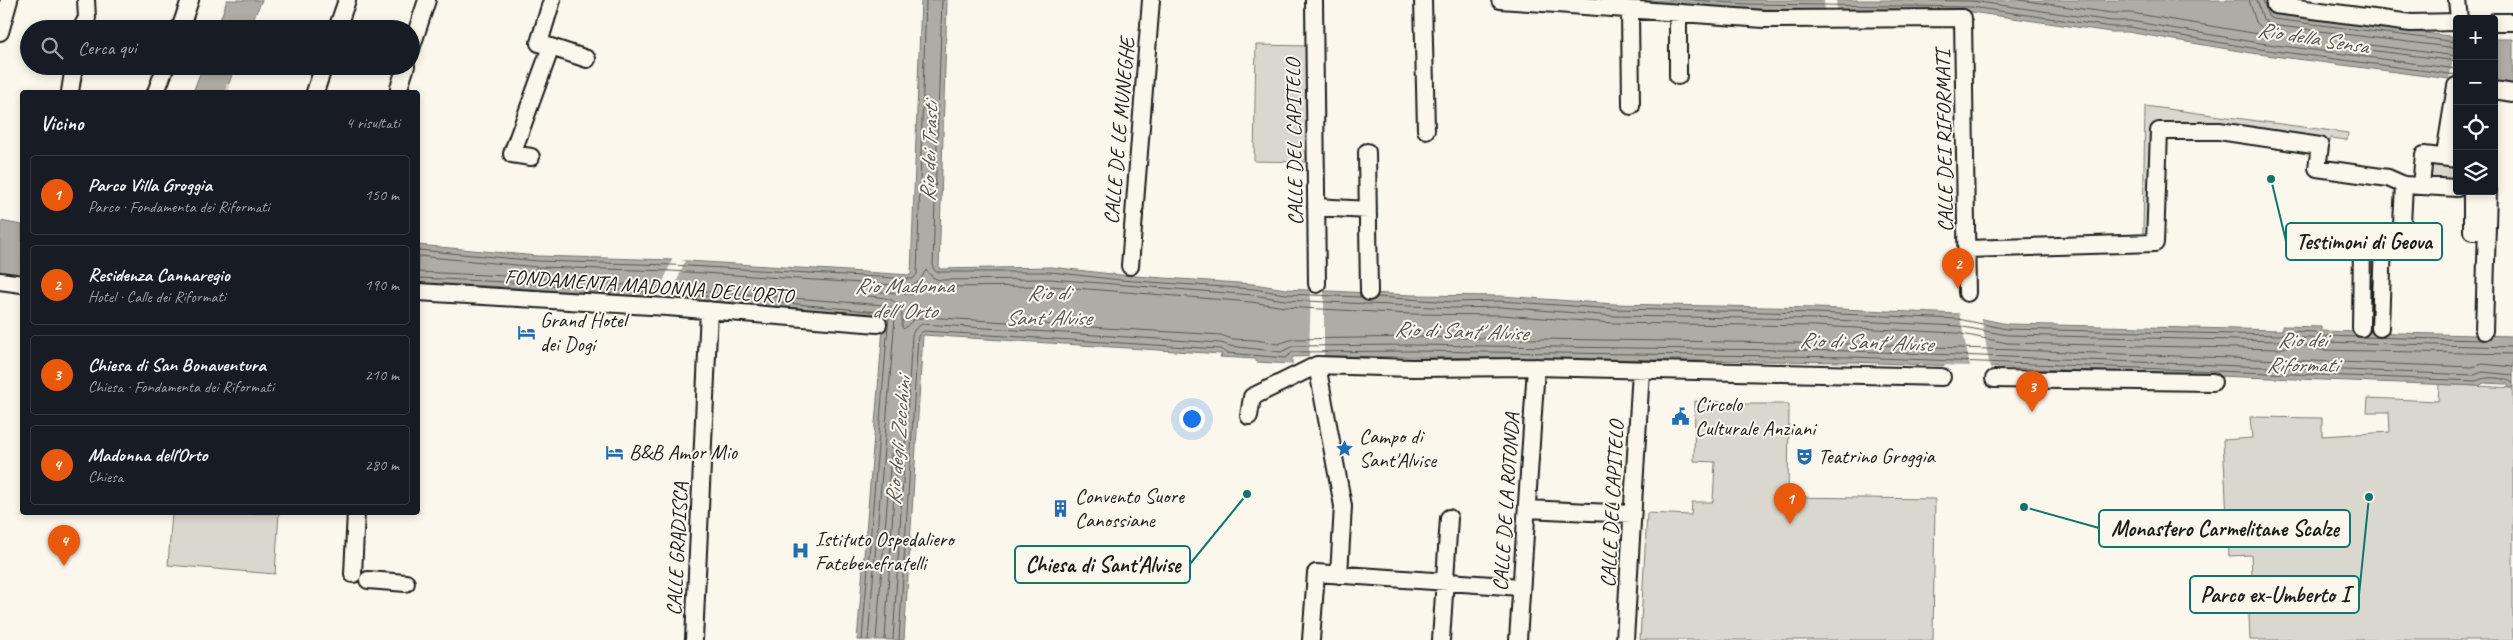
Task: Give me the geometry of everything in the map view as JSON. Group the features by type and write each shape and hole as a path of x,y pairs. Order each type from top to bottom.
{"street":[{"path":"0,32 9,0"},
{"path":"86,0 86,20"},
{"path":"183,20 190,0"},
{"path":"340,20 348,0"},
{"path":"420,21 427,0"},
{"path":"552,0 539,43 587,58"},
{"name":"CALLE DE LE MUNEGHE","path":"1130,266 1151,0"},
{"name":"CALLE DEL CAPITELO","path":"1314,0 1317,284"},
{"path":"1423,0 1426,130"},
{"path":"1500,0 1678,13 1678,76"},
{"path":"2457,0 2459,15"},
{"path":"2275,5 2292,4 2411,22 2453,22"},
{"path":"1630,10 1631,106"},
{"name":"CALLE DEI RIFORMATI","path":"1678,13 1764,19 1817,20 1963,18 1967,293"},
{"path":"2498,22 2513,22"},
{"path":"531,158 512,154 551,47"},
{"path":"70,90 73,75"},
{"path":"157,90 163,75"},
{"path":"316,90 321,75"},
{"path":"399,88 403,75"},
{"path":"2498,91 2513,93"},
{"path":"2421,186 2424,155 2452,154 2455,105"},
{"path":"1967,249 2155,243 2159,131 2219,131 2320,146 2317,168 2388,178 2404,185 2453,188"},
{"path":"1367,152 1369,292"},
{"path":"2383,243 2380,323 2361,322 2362,243 2383,243 2401,244 2404,185"},
{"path":"2472,195 2472,231 2487,232"},
{"path":"2484,331 2488,195"},
{"path":"1316,207 1368,210"},
{"path":"0,281 20,284"},
{"name":"FONDAMENTA MADONNA DELL'ORTO","path":"420,292 638,310 709,310 878,324"},
{"name":"CALLE GRADISCA","path":"694,640 709,310"},
{"path":"1317,365 1344,506 1338,575"},
{"path":"1249,416 1252,397 1317,365 1412,368 1536,367 1942,377"},
{"name":"CALLE DE LA ROTONDA","path":"1518,640 1536,367"},
{"name":"CALLE DEL CAPITELO","path":"1625,640 1641,370"},
{"path":"1994,379 2213,382"},
{"path":"1527,509 1632,514"},
{"path":"356,515 360,577 406,583"},
{"path":"1442,640 1449,518"},
{"path":"1311,640 1316,573 1522,587"}],"shaded area":[{"path":"1256,45 1309,46 1307,162 1254,161"},
{"path":"2145,106 2348,133 2347,140 2331,138 2330,141 2223,125 2154,124 2149,233 2143,233"},
{"path":"2431,164 2453,167 2453,181 2429,179"},
{"path":"2366,252 2379,252 2377,310 2365,310"},
{"path":"2439,384 2513,388 2513,640 2250,640 2248,593 2253,593 2251,555 2229,556 2223,440 2252,438 2250,417 2322,418 2322,436 2390,432 2389,412 2367,412 2368,398 2438,401"},
{"path":"1695,401 1736,402 1736,404 1789,404 1788,497 1935,499 1933,640 1640,640 1647,513 1691,515 1692,502 1713,502 1715,462 1694,461"},
{"path":"172,515 279,515 275,574 168,565"}],"water":[{"path":"227,0 262,0 253,20 220,20"},
{"path":"921,0 947,0 939,269 1051,267 1120,275 1253,284 1286,289 1412,295 1501,296 1614,304 1816,308 1959,314 2007,324 2282,330 2282,326 2321,327 2321,331 2513,336 2513,388 2509,388 2507,384 2483,383 2480,386 1852,362 1324,356 1292,357 1292,364 1220,357 1222,354 923,335 904,640 857,640 884,316 506,287 420,283 420,245 537,256 672,260 911,275"},
{"name":"Rio della Sensa","path":"1627,0 2267,0 2273,14 2453,36 2453,79 2251,53 2128,32 2111,32 1971,12 1746,9"},
{"path":"2498,39 2513,39 2513,86 2498,84"},
{"path":"200,75 232,75 227,90 194,90"},
{"path":"0,221 20,225 20,276 0,273"}],"pier":[{"path":"1824,0 1836,0 1837,13 1825,13"},
{"path":"2453,58 2453,82 2449,81"},
{"path":"675,258 685,261 669,301 656,300 672,260"},
{"path":"1311,286 1324,288 1324,359 1309,359"},
{"path":"1959,312 1981,315 1990,368 2000,369 2000,371 1944,368 1944,365 1970,366"}],"place":[{"name":"Testimoni di Geova","path":"2271,179"},
{"name":"Residenza Cannaregio","path":"1958,289"},
{"name":"Grand Hotel dei Dogi","path":"526,332"},
{"name":"Chiesa di San Bonaventura","path":"2032,412"},
{"name":"Circolo Culturale Anziani","path":"1681,416"},
{"name":"Campo di Sant'Alvise","path":"1345,448"},
{"name":"B&B Amor Mio","path":"615,452"},
{"name":"Teatrino Groggia","path":"1804,456"},
{"name":"Chiesa di Sant'Alvise","path":"1247,494"},
{"name":"Parco ex-Umberto I","path":"2369,497"},
{"name":"Monastero Carmelitane Scalze","path":"2024,507"},
{"name":"Convento Suore Canossiane","path":"1061,508"},
{"name":"Parco Villa Groggia","path":"1790,524"},
{"name":"Istituto Ospedaliero Fatebenefratelli","path":"801,551"},
{"name":"Madonna dell'Orto","path":"64,566"}],"water label":[{"name":"Rio dei Trasti","path":"929,152"},
{"name":"Rio Madonna dell' Orto","path":"904,298"},
{"name":"Rio di Sant' Alvise","path":"1048,306"},
{"name":"Rio di Sant' Alvise","path":"1461,331"},
{"name":"Rio di Sant' Alvise","path":"1866,342"},
{"name":"Rio dei Riformati","path":"2302,352"},
{"name":"Rio degli Zecchini","path":"898,441"}]}
